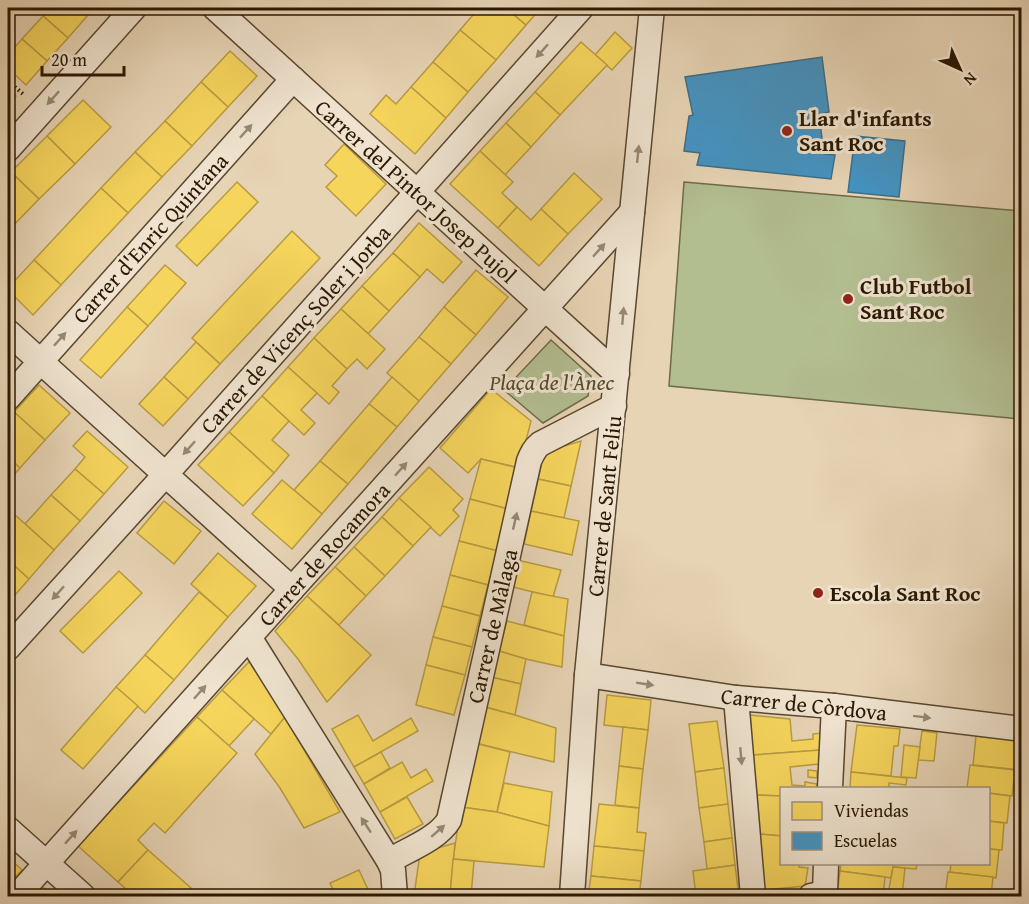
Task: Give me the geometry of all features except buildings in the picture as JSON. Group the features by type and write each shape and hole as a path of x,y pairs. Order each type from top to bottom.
{"street":[{"path":"8,149 134,8"},
{"name":"Carrer del Pintor Josep Pujol","path":"215,8 617,374"},
{"name":"Carrer de Vicenç Soler i Jorba","path":"8,648 581,8"},
{"name":"Carrer de Sant Feliu","path":"572,897 587,675 652,8"},
{"name":"Carrer d'Enric Quintana","path":"8,398 292,79"},
{"name":"Carrer de Rocamora","path":"17,897 632,213"},
{"path":"8,332 292,589"},
{"name":"Carrer de Màlaga","path":"389,861 435,835 449,820 526,472 535,448 614,406"},
{"path":"249,637 389,861 393,870 395,897"},
{"name":"Carrer de Còrdova","path":"587,675 736,698 834,706 1022,729"},
{"path":"736,698 753,897"},
{"path":"830,787 834,706"},
{"path":"8,829 83,897"},
{"path":"811,897 825,893 826,865"}],"green space":[{"name":"Club Futbol Sant Roc","path":"684,182 1021,211 1021,419 669,386"},
{"name":"Plaça de l'Ànec","path":"551,340 591,376 588,396 543,423 504,390"}],"place":[{"name":"Llar d'infants Sant Roc","path":"787,131"},
{"name":"Club Futbol Sant Roc","path":"848,299"},
{"name":"Escola Sant Roc","path":"818,593"}]}
